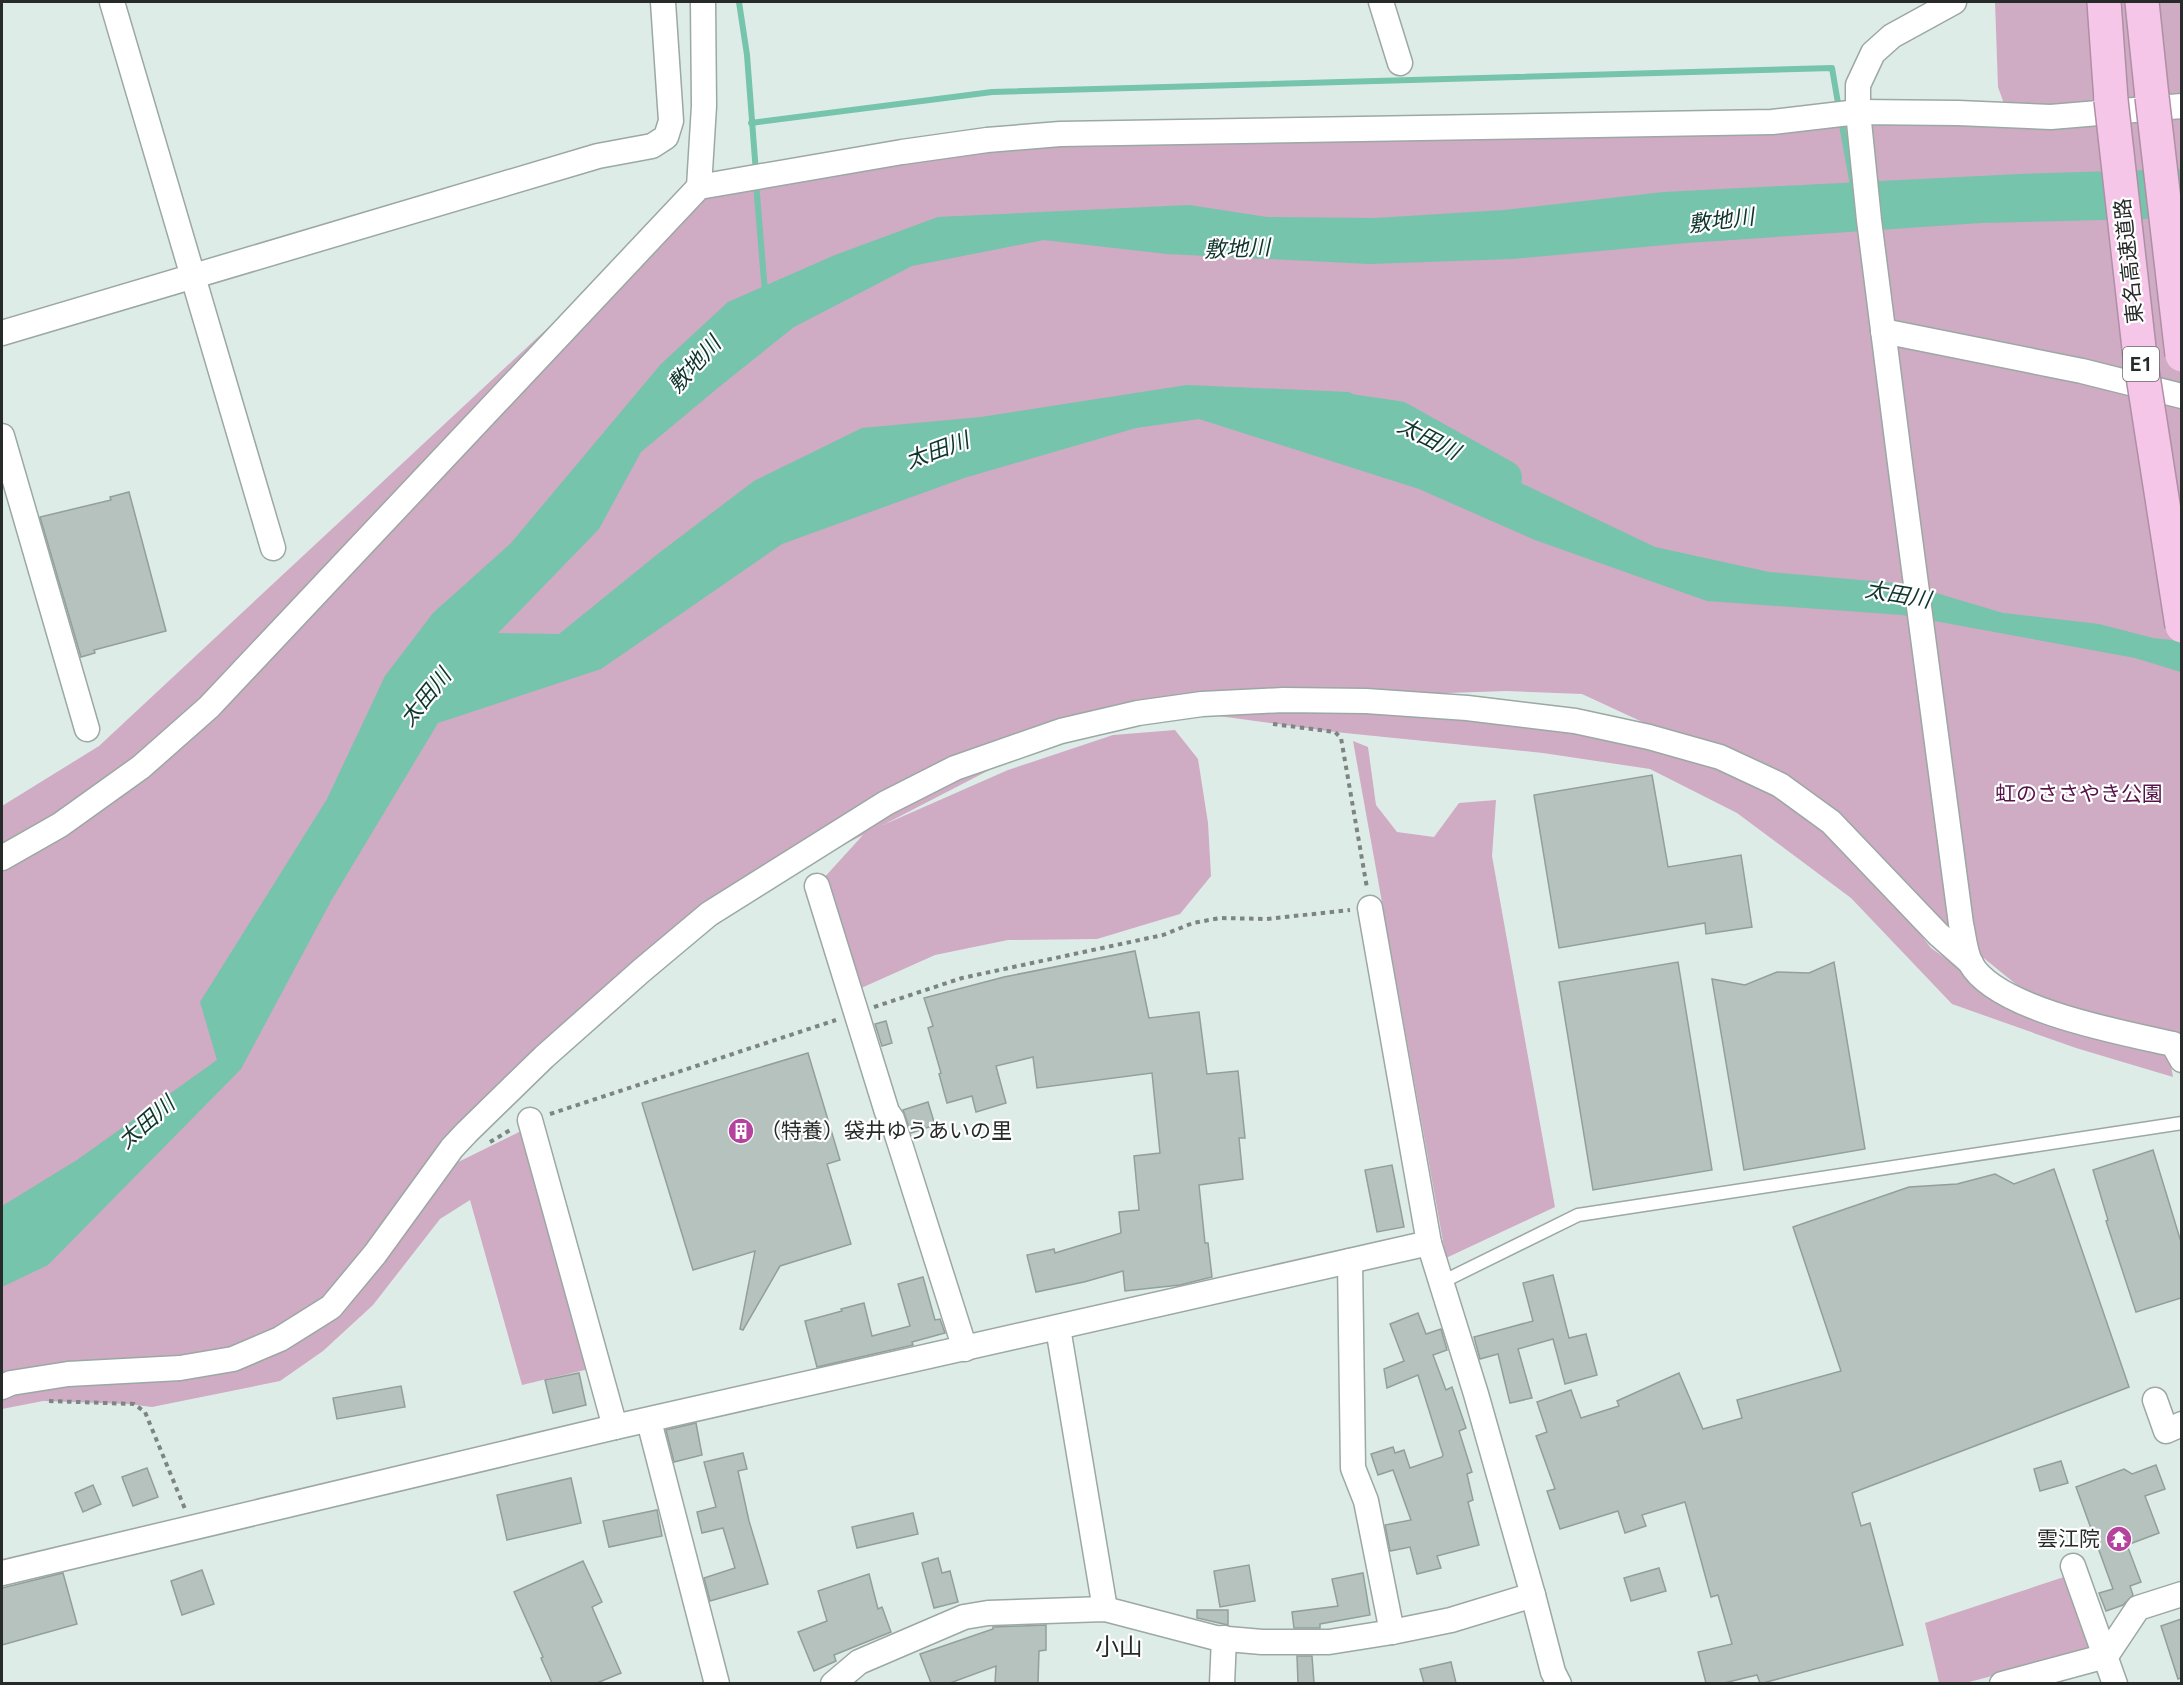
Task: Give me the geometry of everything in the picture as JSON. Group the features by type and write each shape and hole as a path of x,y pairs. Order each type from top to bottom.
{"highway":[{"name":"東名高速道路","path":"2104,2 2111,100 2140,357 2181,626"},
{"name":"東名高速道路","path":"2142,2 2167,101 2181,355"}],"street":[{"path":"112,2 273,548"},
{"path":"2,333 598,156 652,146 666,137 671,121 663,2"},
{"path":"699,187 704,106 703,2"},
{"path":"1382,2 1400,63"},
{"path":"1954,2 1892,36 1873,53 1858,85 1858,111 1883,331 1961,924 1971,963"},
{"path":"2,858 60,825 141,767 209,707 699,187 902,152 987,140 1060,134 1772,122 1858,111 2051,117 2167,101"},
{"path":"1883,331 2082,371 2181,396"},
{"path":"2,436 87,729"},
{"path":"2,1387 68,1374 180,1368 233,1359 280,1339 331,1307 375,1254 452,1148 467,1132 544,1057 709,914 886,803 955,768 1062,731 1138,713 1202,704 1282,700 1366,700 1467,708 1575,721 1649,737 1720,757 1780,785 1831,822 1938,934 1971,963 1982,978 2016,999 2054,1016 2179,1049"},
{"path":"817,886 887,1112 892,1119 965,1349"},
{"path":"1370,908 1429,1243 1476,1394 1533,1595 1552,1672 1559,1683"},
{"path":"530,1120 615,1427"},
{"path":"2,1573 615,1427 1429,1243"},
{"path":"1350,1261 1353,1468 1366,1501 1392,1632"},
{"path":"1058,1328 1105,1609"},
{"path":"2155,1400 2166,1431 2181,1424"},
{"path":"649,1421 717,1683"},
{"path":"2073,1566 2115,1683"},
{"path":"2002,1683 2106,1656 2138,1608 2181,1594"},
{"path":"832,1683 859,1662 964,1617 988,1613 1105,1609 1224,1638 1262,1642 1329,1642 1451,1620 1533,1595"},
{"path":"1222,1683 1224,1638"}],"lane":[{"path":"1440,1283 1578,1215 2181,1123"}],"path":[{"path":"485,1145 530,1120 962,978 1163,935 1193,923 1220,918 1267,919 1370,908 1341,738 1335,732 1264,723"},
{"path":"43,1401 134,1404 144,1412 193,1528"}],"green space":[{"name":"虹のささやき公園","path":"1995,2 2181,2 2181,1043 2054,1015 1865,862 1931,948 2029,1018 2106,1041 2167,1043 2173,1077 2076,1048 1952,1004 1851,898 1737,813 1650,769 1543,753 1335,732 1204,714 1339,700 1625,732 1747,782 1789,804 1744,769 1582,694 1506,691 1117,704 883,825 1008,770 1113,735 1175,730 1198,759 1208,823 1211,876 1180,914 1097,939 1008,940 935,955 859,989 822,880 863,835 709,914 442,1170 527,1128 593,1368 522,1385 470,1200 440,1219 373,1305 323,1351 280,1381 152,1407 43,1401 2,1409 2,806 99,746 699,187 1046,135 2007,112 1998,87"},
{"path":"1353,741 1368,747 1376,805 1397,832 1434,837 1459,803 1496,800 1492,856 1555,1207 1446,1258"},
{"path":"2067,1576 2090,1651 1965,1683 1939,1683 1925,1623"}],"water":[{"name":"敷地川","path":"2181,169 2181,218 1981,223 1687,243 1512,259 1369,264 1167,254 1044,240 912,266 794,327 641,452 599,529 498,633 559,634 659,553 754,481 862,428 981,417 1187,385 1349,392 1462,455 1655,547 1769,572 1906,584 2003,613 2099,624 2153,638 2181,641 2181,672 2135,658 1902,615 1707,601 1535,540 1419,489 1199,419 1136,428 964,478 782,544 601,669 438,723 331,901 241,1069 48,1265 2,1287 2,1206 77,1160 217,1060 200,1002 327,799 385,676 433,613 511,543 661,364 728,302 835,255 938,217 1189,205 1267,217 1376,218 1504,210 1664,192 2019,174"}],"building":[{"path":"129,492 166,631 94,650 95,653 81,657 40,517 111,500 110,497"},
{"path":"1652,775 1668,867 1741,855 1752,927 1706,934 1705,923 1559,948 1534,795"},
{"path":"1135,951 1149,1018 1199,1012 1207,1074 1238,1071 1245,1138 1239,1138 1243,1179 1199,1185 1205,1243 1208,1243 1212,1277 1180,1285 1125,1291 1123,1271 1036,1292 1027,1255 1054,1249 1055,1253 1121,1233 1119,1212 1139,1210 1134,1156 1160,1153 1152,1073 1037,1088 1033,1057 996,1066 1006,1103 976,1112 972,1096 947,1103 928,1028 933,1026 924,998 1004,977"},
{"path":"1678,962 1712,1170 1593,1190 1559,982"},
{"path":"1834,962 1865,1149 1744,1170 1712,979 1745,985 1777,972 1809,973"},
{"path":"886,1021 892,1043 882,1046 875,1024"},
{"path":"808,1053 840,1160 827,1164 851,1244 780,1266 743,1330 740,1329 755,1251 693,1270 642,1103"},
{"path":"928,1102 935,1125 911,1133 903,1110"},
{"path":"2153,1150 2181,1242 2181,1298 2136,1312 2106,1221 2108,1220 2093,1170"},
{"path":"1392,1165 1404,1227 1377,1232 1365,1170"},
{"path":"2054,1169 2129,1387 1852,1493 1861,1526 1870,1523 1903,1645 1763,1683 1760,1683 1757,1675 1724,1683 1706,1683 1698,1652 1732,1644 1718,1595 1711,1597 1685,1502 1642,1515 1646,1526 1625,1533 1618,1511 1560,1529 1547,1491 1555,1489 1536,1436 1547,1432 1537,1402 1571,1390 1581,1418 1619,1406 1617,1401 1679,1373 1703,1429 1742,1418 1737,1400 1841,1371 1793,1227 1909,1187 1957,1184 1995,1174 2014,1184"},
{"path":"1553,1275 1569,1338 1586,1334 1597,1375 1565,1384 1553,1339 1518,1349 1532,1398 1510,1403 1498,1354 1480,1359 1474,1337 1533,1321 1523,1283"},
{"path":"923,1277 935,1320 940,1319 945,1333 912,1342 913,1345 817,1367 805,1321 864,1303 872,1336 910,1326 898,1284"},
{"path":"1418,1313 1426,1334 1441,1329 1447,1350 1433,1355 1446,1390 1452,1387 1466,1428 1459,1431 1472,1472 1467,1474 1473,1500 1468,1502 1479,1545 1437,1556 1441,1568 1417,1574 1410,1547 1390,1551 1385,1525 1411,1520 1393,1470 1378,1475 1371,1454 1393,1447 1395,1453 1404,1450 1410,1468 1443,1455 1418,1375 1387,1388 1384,1369 1404,1361 1390,1324"},
{"path":"579,1373 586,1405 553,1413 545,1380"},
{"path":"401,1386 405,1407 337,1419 333,1398"},
{"path":"696,1423 702,1455 674,1462 666,1430"},
{"path":"743,1453 747,1469 738,1471 749,1521 768,1584 710,1601 704,1578 735,1568 723,1528 702,1533 697,1512 716,1507 704,1462"},
{"path":"2061,1461 2068,1483 2040,1491 2034,1469"},
{"name":"雲江院","path":"2156,1465 2165,1489 2145,1496 2159,1533 2127,1545 2141,1582 2130,1586 2133,1595 2123,1605 2106,1611 2099,1593 2113,1589 2076,1487 2124,1469 2132,1474"},
{"path":"147,1468 158,1497 133,1506 122,1477"},
{"path":"571,1478 581,1523 507,1540 497,1495"},
{"path":"93,1485 101,1504 83,1512 75,1493"},
{"path":"657,1510 662,1536 609,1547 603,1521"},
{"path":"913,1513 918,1534 857,1548 852,1527"},
{"path":"938,1558 942,1573 950,1571 958,1602 934,1608 922,1563"},
{"path":"583,1561 602,1602 592,1607 621,1673 597,1683 552,1683 514,1592"},
{"path":"1249,1565 1255,1601 1220,1607 1214,1571"},
{"path":"1659,1568 1666,1591 1631,1601 1624,1578"},
{"path":"202,1570 214,1604 182,1615 171,1581"},
{"path":"63,1573 77,1624 2,1645 2,1588"},
{"path":"1363,1573 1370,1615 1320,1624 1320,1628 1294,1628 1292,1612 1338,1606 1332,1579"},
{"path":"869,1574 878,1609 882,1607 891,1632 834,1655 836,1661 814,1671 798,1632 827,1621 818,1591"},
{"path":"1197,1610 1228,1610 1228,1625 1197,1618"},
{"path":"2181,1619 2181,1678 2178,1679 2161,1626"},
{"path":"1046,1625 1046,1650 1039,1651 1038,1683 995,1683 996,1666 950,1683 931,1683 920,1654 993,1629 993,1627"},
{"path":"1297,1656 1312,1656 1314,1683 1298,1683"},
{"path":"1451,1662 1456,1683 1424,1683 1420,1669"}],"waterway":[{"path":"739,2 747,55 756,173"},
{"path":"751,123 992,92 1832,68 1839,109"},
{"path":"1841,119 1854,191"},
{"path":"756,183 765,292"},
{"name":"太田川","path":"1350,412 1398,419 1504,478"}],"place":[{"name":"（特養）袋井ゆうあいの里","path":"741,1131"},
{"name":"雲江院","path":"2119,1539"}],"district":[{"name":"小山","path":"1119,1647"}]}
